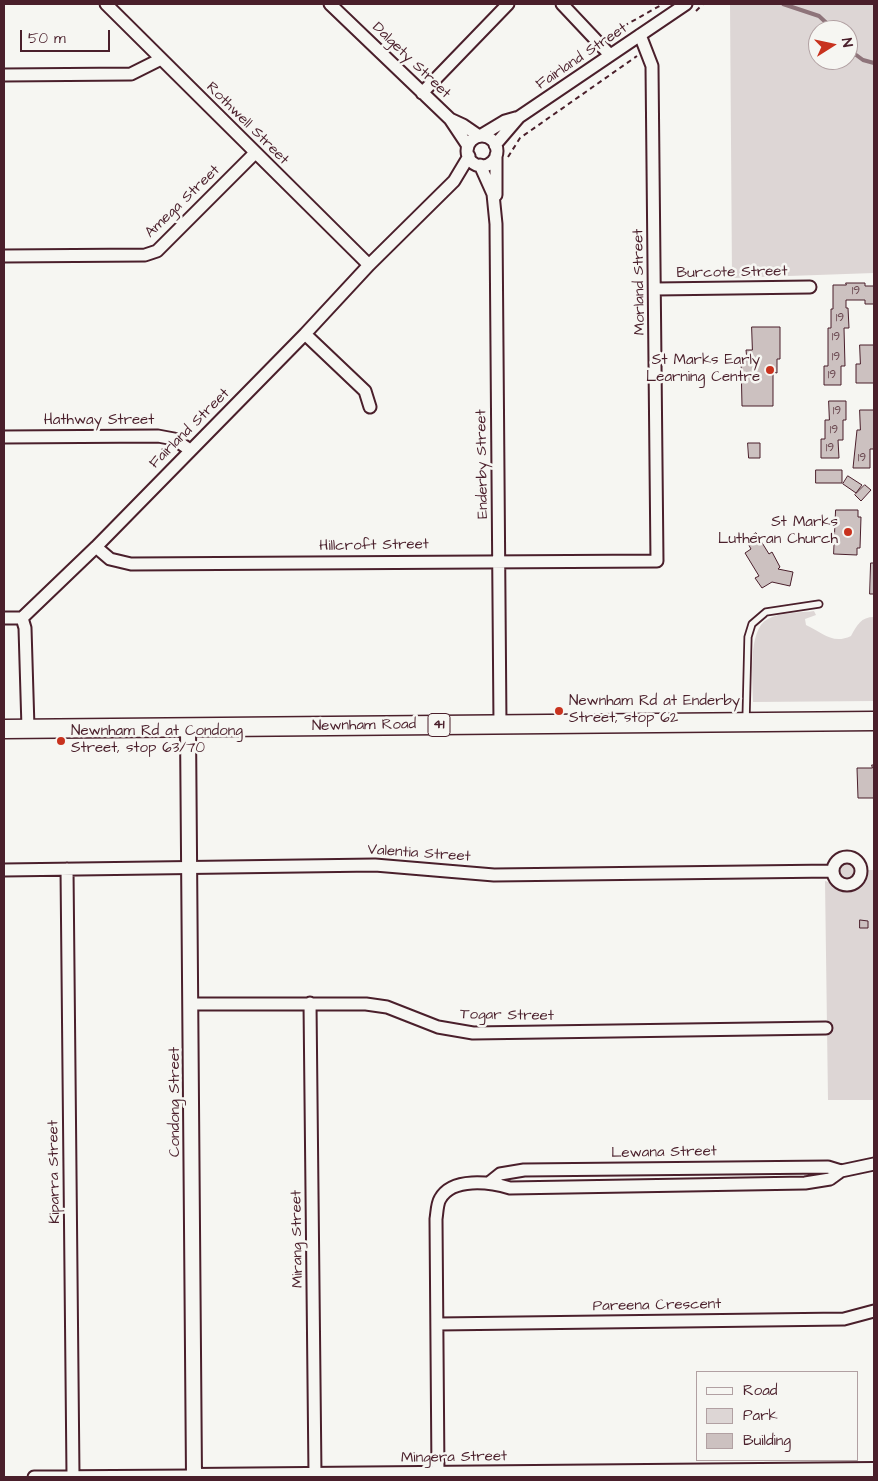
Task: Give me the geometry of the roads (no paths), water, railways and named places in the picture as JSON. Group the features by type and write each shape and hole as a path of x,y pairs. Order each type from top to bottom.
{"main road":[{"name":"Newnham Road","path":"4,729 874,721"}],"street":[{"name":"Rothwell Street","path":"106,4 369,265"},
{"name":"Dalgety Street","path":"330,4 450,118 479,136"},
{"path":"422,93 508,4"},
{"path":"562,4 610,54"},
{"name":"Fairland Street","path":"479,136 505,121 519,117 610,54 640,35 690,8"},
{"name":"Morland Street","path":"640,35 652,66 658,561"},
{"path":"4,75 131,74 161,59"},
{"name":"Fairland Street","path":"496,150 519,117"},
{"name":"Dalgety Street","path":"450,118 468,151"},
{"path":"479,136 489,138 496,150 490,163 480,165 468,151 479,136"},
{"name":"Enderby Street","path":"496,150 500,725"},
{"name":"Fairland Street","path":"454,181 468,151"},
{"name":"Amega Street","path":"4,256 145,255 157,251 255,153"},
{"name":"Fairland Street","path":"22,618 96,547 305,334 369,265 454,181 473,172 480,165"},
{"name":"Enderby Street","path":"480,165 490,184 495,204"},
{"name":"Burcote Street","path":"656,290 810,287"},
{"path":"305,334 365,391 370,407"},
{"name":"Hathway Street","path":"4,437 158,436 174,439 190,450"},
{"name":"Hillcroft Street","path":"96,547 110,560 132,564 499,560 658,561"},
{"path":"4,618 22,618 25,628 28,728"},
{"name":"Condong Street","path":"188,728 192,1004 194,1476"},
{"name":"Valentia Street","path":"4,870 375,865 494,875 833,871"},
{"name":"Kiparra Street","path":"67,869 74,1476"},
{"name":"Togar Street","path":"192,1004 310,1003 387,1006 438,1027 473,1033 826,1028"},
{"name":"Mirang Street","path":"310,1003 316,1475"},
{"name":"Lewana Street","path":"438,1474 436,1219 439,1201 447,1190 463,1185 490,1182 510,1188 805,1183 830,1179 840,1171 874,1164"},
{"name":"Lewana Street","path":"490,1182 500,1174 524,1170 828,1166 840,1171"},
{"name":"Pareena Crescent","path":"438,1324 844,1319 874,1311"},
{"name":"Mingera Street","path":"34,1477 874,1470"}],"lane":[{"path":"746,722 748,637 752,624 766,612 819,604"}],"waterway":[{"path":"783,4 819,16 823,20"},
{"path":"858,56 874,63"}],"place":[{"name":"St Marks Early Learning Centre","path":"770,370"},
{"name":"St Marks Lutheran Church","path":"848,532"},
{"name":"Newnham Rd at Enderby Street, stop 62","path":"559,711"},
{"name":"Newnham Rd at Condong Street, stop 63/70","path":"61,741"}]}
